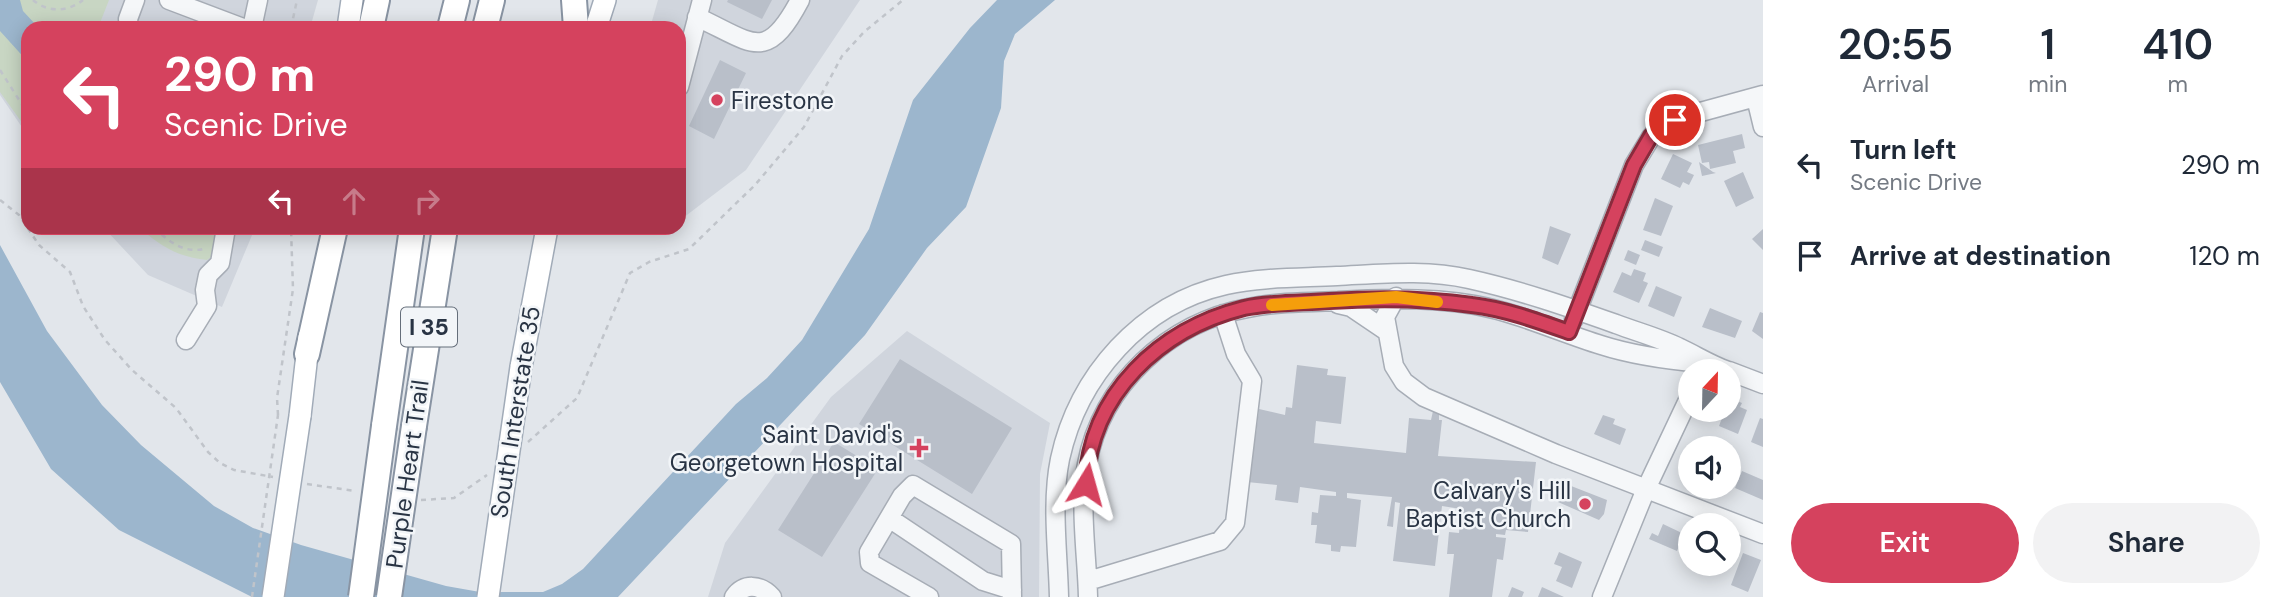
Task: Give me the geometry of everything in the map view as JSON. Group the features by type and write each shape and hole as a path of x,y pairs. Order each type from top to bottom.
{"highway":[{"path":"372,21 377,0"},
{"path":"452,21 457,0"},
{"path":"487,21 492,0"},
{"path":"574,0 576,21"},
{"path":"307,354 333,235"},
{"name":"Purple Heart Trail","path":"361,597 411,235"},
{"name":"Purple Heart Trail","path":"389,597 444,235"}],"main road":[{"path":"349,21 352,0"},
{"path":"598,21 605,0"},
{"path":"273,597 300,416 321,235"},
{"name":"South Interstate 35","path":"488,597 521,367 546,235"}],"street":[{"path":"128,21 135,0"},
{"path":"169,0 224,21"},
{"path":"254,21 258,0"},
{"path":"686,59 699,8 748,41 763,43 776,38 785,29 800,0"},
{"path":"1569,332 1634,165 1651,136 1662,125 1675,120 1759,96 1763,127"},
{"path":"186,340 207,306 205,289 208,275 220,263 224,235"},
{"path":"1059,597 1057,491 1060,461 1075,411 1087,386 1125,339 1174,304 1225,285 1269,279 1409,273 1465,278 1577,310 1680,348 1694,359"},
{"path":"1396,297 1385,317 1385,330 1394,366 1404,382 1424,397 1556,454 1763,534"},
{"path":"1223,314 1236,354 1249,372 1252,382 1235,523 1220,541 1088,589 1087,465 1105,411 1119,388 1156,349 1195,325 1223,314 1247,308 1396,297 1473,305 1569,332 1602,345 1678,361"},
{"path":"1324,302 1351,307 1385,330"},
{"path":"1741,376 1763,384"},
{"path":"1602,597 1646,489 1678,421"},
{"path":"889,518 983,581 1012,594 1011,544 913,485 902,496 889,518 869,552 870,563 929,597"},
{"path":"734,597 744,587 754,586 772,597"}],"path":[{"path":"33,0 54,10 74,7 83,0"},
{"path":"293,21 298,0"},
{"path":"523,446 577,398 630,273 649,262 689,249 755,185 804,127 842,56 864,32 903,0"},
{"path":"0,70 21,103"},
{"path":"0,200 21,218"},
{"path":"32,235 38,245 70,272 83,306 106,340 132,370 176,408 208,452 234,470 285,480"},
{"path":"163,235 176,246 190,251 206,250 220,235"},
{"path":"252,597 293,289 291,235"},
{"path":"415,499 454,498 491,472"},
{"path":"297,482 361,492"}],"shaded area":[{"path":"0,0 318,0 312,21 21,21 21,126 0,95"},
{"path":"658,0 860,0 746,170 686,216 686,21 652,21"},
{"path":"111,235 252,235 222,307 148,275"},
{"name":"Saint David's Georgetown Hospital","path":"907,331 1050,423 1040,474 1039,597 708,597 725,543 831,397"}],"green space":[{"path":"0,0 109,0 101,21 21,21 21,121 0,92"},
{"path":"148,235 231,235 225,247 207,260 171,250"}],"water":[{"path":"0,0 20,0 23,11 32,21 21,21 21,54 0,31"},
{"path":"997,0 1055,0 1015,34 1004,61 1001,108 966,207 927,248 865,335 618,597 252,597 119,530 51,469 0,382 0,245 47,331 102,405 141,445 214,506 253,528 301,545 446,586 480,592 543,592 562,584 583,569 736,404 767,378 802,340 869,229 913,100 970,28"}],"building":[{"path":"772,0 762,19 727,2"},
{"name":"Firestone","path":"720,60 746,73 714,139 689,126"},
{"path":"1742,134 1745,148 1733,151 1736,163 1710,169 1709,162 1702,163 1698,145"},
{"path":"1673,154 1692,163 1687,172 1694,175 1689,185 1683,182 1680,188 1661,179"},
{"path":"1699,162 1713,172 1716,173 1702,176"},
{"path":"1743,172 1754,198 1736,207 1724,181"},
{"path":"1655,198 1673,206 1661,236 1643,230"},
{"path":"1550,226 1571,234 1558,265 1542,258"},
{"path":"1763,229 1763,250 1752,239"},
{"path":"1645,240 1663,247 1659,257 1641,250"},
{"path":"1628,250 1640,255 1636,265 1624,260"},
{"path":"1634,269 1646,273 1643,281 1648,283 1639,303 1613,292 1622,272 1631,276"},
{"path":"1656,286 1682,297 1674,317 1648,306"},
{"path":"1710,308 1742,321 1735,338 1702,327"},
{"path":"1760,312 1763,313 1763,339 1752,331"},
{"path":"900,359 1012,428 972,494 859,424"},
{"path":"1297,365 1328,369 1327,375 1346,377 1341,424 1316,421 1314,443 1406,453 1409,418 1431,420 1433,411 1439,413 1439,420 1442,420 1438,456 1536,462 1528,532 1506,530 1505,535 1496,534 1496,537 1506,538 1503,560 1497,559 1492,597 1449,597 1454,554 1447,554 1449,532 1459,533 1461,509 1442,506 1435,566 1393,561 1400,503 1395,502 1393,527 1387,526 1392,497 1347,493 1347,498 1361,500 1356,547 1341,546 1340,552 1331,551 1331,545 1315,543 1317,525 1311,525 1312,512 1318,513 1320,495 1336,496 1336,492 1300,487 1298,503 1275,500 1277,485 1247,482 1252,432 1256,433 1259,409 1285,415 1286,407 1292,408"},
{"path":"1741,407 1747,410 1738,434 1719,426 1720,422 1741,422"},
{"path":"1603,415 1615,419 1613,424 1626,429 1620,445 1594,434"},
{"path":"1760,418 1763,419 1763,447 1751,442"},
{"path":"834,442 878,469 822,557 778,530"},
{"path":"1742,471 1763,480 1763,500 1741,491"},
{"name":"Calvary's Hill Baptist Church","path":"1566,484 1607,500 1604,514 1599,520 1558,502"},
{"path":"1663,524 1678,531 1677,551 1649,539 1652,533 1658,536"},
{"path":"1559,552 1582,562 1572,588 1556,581 1562,567 1554,564"},
{"path":"1743,553 1761,560 1748,592 1731,585 1734,576 1741,576"},
{"path":"1512,587 1524,592 1522,597 1508,597"},
{"path":"1542,587 1564,597 1538,597"}],"slow traffic":[{"path":"1272,305 1396,297 1437,302"}],"place":[{"name":"Firestone","path":"717,100"},
{"name":"Saint David's Georgetown Hospital","path":"919,448"},
{"name":"Calvary's Hill Baptist Church","path":"1585,504"}],"route":[{"path":"1086,484 1087,465 1094,439 1105,411 1119,388 1156,349 1195,325 1223,314 1247,308 1396,297 1473,305 1517,315 1569,332 1634,165 1651,136 1662,125 1675,120"}]}
